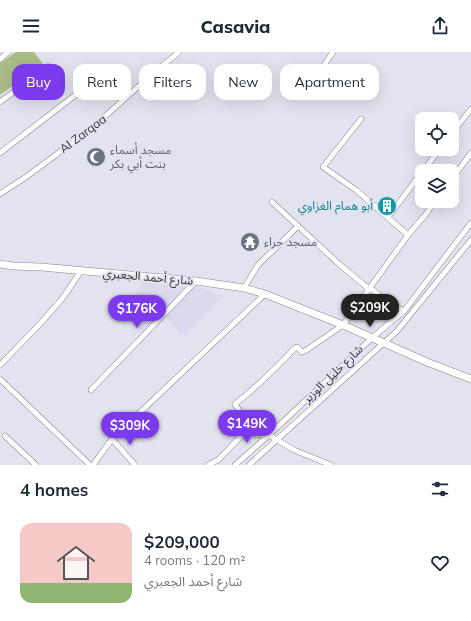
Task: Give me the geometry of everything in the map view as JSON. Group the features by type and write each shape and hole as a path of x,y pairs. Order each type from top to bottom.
{"street":[{"path":"0,59 8,52"},
{"name":"Al Zarqaa","path":"0,194 26,178 92,129 151,75 179,52"},
{"path":"325,64 333,52"},
{"path":"0,102 12,93"},
{"path":"0,153 73,97"},
{"path":"459,124 471,109"},
{"path":"361,119 323,167 356,190 408,236"},
{"path":"459,169 471,153"},
{"path":"388,217 415,182"},
{"path":"272,202 339,264 370,290 373,290 390,304 404,311"},
{"path":"331,465 294,450 269,435 256,435 235,404 258,386 295,348 302,352 305,351 343,325 430,208"},
{"name":"شارع خليل الوزير","path":"235,465 373,337 404,311 471,223"},
{"path":"244,288 258,265 298,226"},
{"name":"شارع خليل الوزير","path":"249,465 397,331 471,240"},
{"name":"شارع أحمد الجعبري","path":"0,264 196,281 244,288 265,294 373,337 427,362 471,379"},
{"path":"0,365 40,325 62,299 81,271"},
{"path":"91,390 196,281"},
{"path":"93,465 112,439 265,294"},
{"path":"0,378 90,465"},
{"path":"208,465 218,460 250,427"},
{"path":"5,436 36,465"},
{"path":"112,439 135,465"}],"shaded area":[{"path":"144,282 189,287 144,333 121,311"},
{"path":"195,286 223,296 183,337 165,316"}],"green space":[{"path":"16,52 34,52 43,64 12,64 12,86 0,95 0,63"}],"place":[{"name":"مسجد أسماء بنت أبي بكر","path":"96,157"},
{"name":"أبو همام الغزاوي","path":"387,206"},
{"name":"مسجد حراء","path":"250,242"}]}
